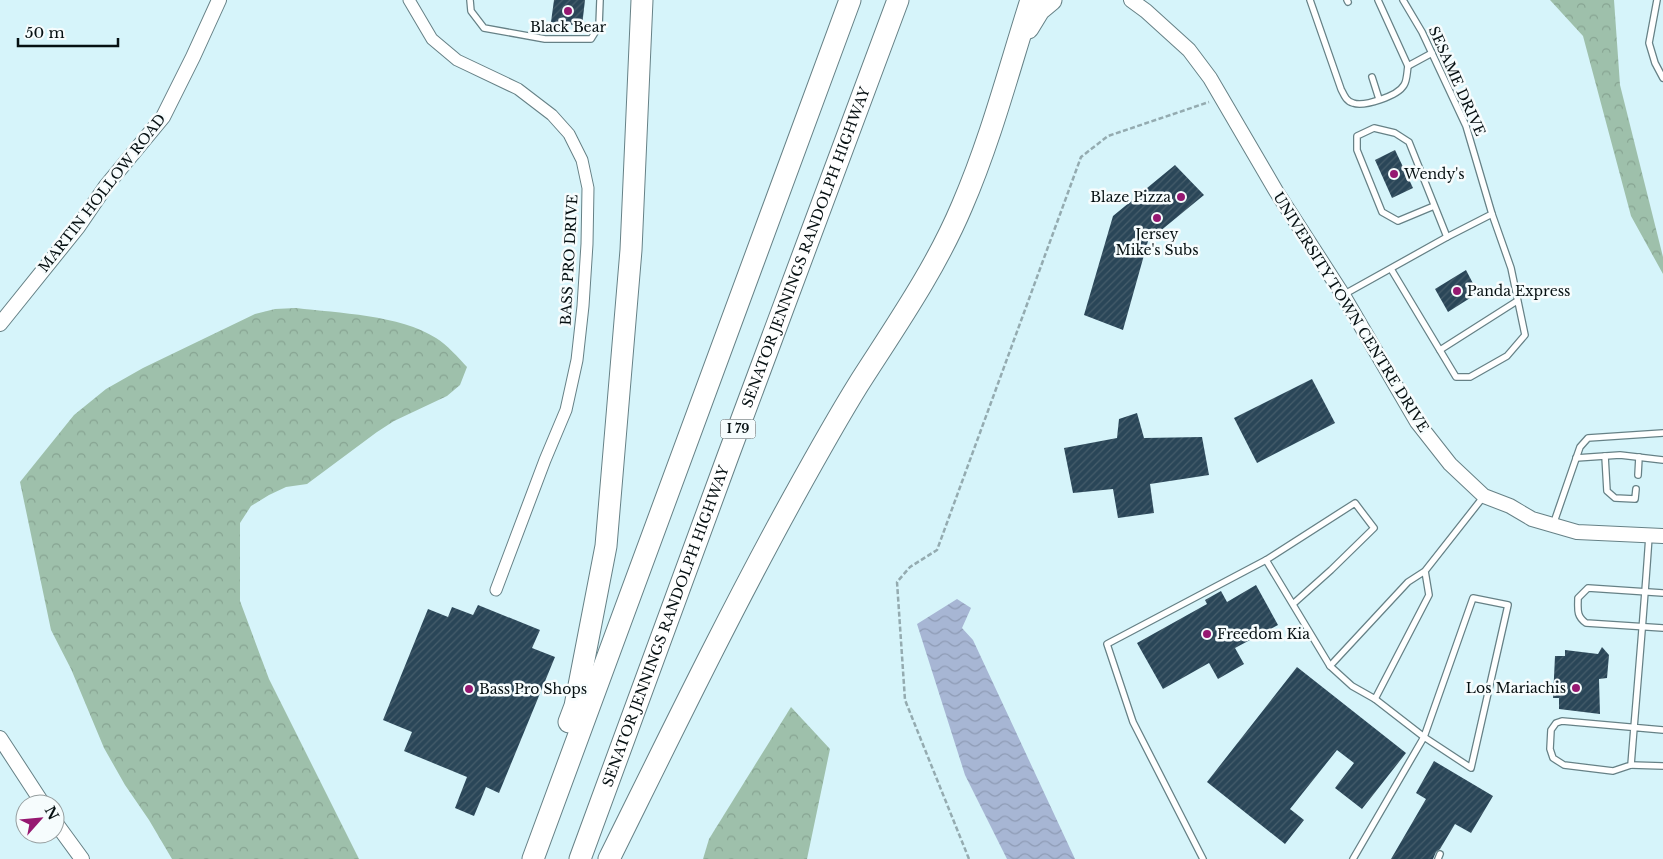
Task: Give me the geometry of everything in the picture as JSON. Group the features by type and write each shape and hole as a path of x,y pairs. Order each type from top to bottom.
{"highway":[{"path":"526,859 575,706 606,546 631,250 642,0"},
{"path":"533,859 850,0"},
{"name":"SENATOR JENNINGS RANDOLPH HIGHWAY","path":"580,859 724,465 898,0"},
{"path":"609,859 679,715 793,498 858,386 931,269 962,206 988,136 1031,0"},
{"path":"1015,50 1039,10 1051,0"}],"street":[{"name":"MARTIN HOLLOW ROAD","path":"0,324 78,227 106,186 162,117 193,57 219,0"},
{"name":"BASS PRO DRIVE","path":"409,0 432,39 457,60 518,89 552,115 569,134 582,160 588,188 583,306 577,360 566,410 496,590"},
{"name":"UNIVERSITY TOWN CENTRE DRIVE","path":"1131,0 1189,50 1210,78 1276,191 1343,295 1417,422 1450,464 1484,496 1510,506 1532,519 1577,532 1656,536"},
{"path":"0,738 36,794"},
{"path":"65,836 82,859"}],"lane":[{"path":"470,0 471,11 484,28 545,39 592,39 599,26 600,0"},
{"path":"1310,0 1341,89 1346,100 1354,104 1363,104 1395,93 1404,85 1408,66 1378,0"},
{"name":"SESAME DRIVE","path":"1403,0 1432,53 1466,126 1492,214 1512,268 1525,335 1507,356 1470,378 1456,377 1440,350"},
{"path":"1657,0 1649,43 1655,63 1663,78"},
{"path":"1408,66 1432,53"},
{"path":"1372,77 1379,99"},
{"path":"1434,206 1398,221 1382,212 1356,150 1357,136 1374,128 1395,133 1409,142 1448,237"},
{"path":"1343,295 1492,214"},
{"path":"1391,269 1440,350 1517,301"},
{"path":"1553,525 1580,447 1588,438 1663,433"},
{"path":"1576,458 1620,455 1663,460"},
{"path":"1605,456 1607,491 1615,498 1635,499 1636,489"},
{"path":"1638,457 1638,475"},
{"path":"1330,666 1408,582 1425,571 1484,496"},
{"path":"1203,859 1133,722 1107,644 1266,560 1354,503 1374,528 1332,570 1292,604"},
{"path":"1631,765 1645,592 1656,536"},
{"path":"1266,560 1330,666 1352,686 1375,699 1424,737 1471,768 1508,605 1473,598 1424,737 1353,859"},
{"path":"1375,699 1429,595 1425,571"},
{"path":"1663,593 1588,588 1578,598 1578,614 1580,619 1586,623 1663,628"},
{"path":"1663,730 1562,721 1556,723 1551,730 1550,749 1553,758 1564,765 1613,770 1631,765 1663,766"}],"path":[{"path":"969,859 905,700 897,582 910,567 937,550 1081,157 1108,136 1222,98"}],"green space":[{"path":"1550,0 1614,0 1620,85 1663,257 1663,274 1631,216 1583,36"},
{"path":"296,308 368,316 405,324 436,338 467,367 460,385 447,396 394,421 307,484 286,487 251,506 240,523 240,601 269,679 359,859 172,859 104,748 71,669 51,630 20,482 74,415 106,389 143,368 255,314 275,309"},
{"path":"791,707 830,749 807,859 703,859 709,839"}],"water":[{"path":"957,599 971,608 962,628 973,640 1075,859 1007,859 965,775 917,624"}],"building":[{"name":"Black Bear","path":"554,0 585,0 582,26 551,22"},
{"name":"Wendy's","path":"1395,150 1413,188 1392,198 1375,160"},
{"path":"1175,165 1204,195 1148,241 1123,330 1084,315 1113,216"},
{"name":"Panda Express","path":"1466,270 1478,293 1448,312 1435,289"},
{"path":"1312,379 1335,423 1257,463 1234,418"},
{"path":"1137,413 1144,438 1202,437 1209,475 1150,484 1154,513 1118,518 1113,489 1073,493 1064,448 1117,438 1119,419"},
{"name":"Freedom Kia","path":"1256,585 1278,625 1235,648 1244,664 1218,679 1209,663 1163,689 1137,643 1207,604 1205,600 1221,591 1227,602"},
{"name":"Bass Pro Shops","path":"478,605 540,630 532,648 555,657 499,793 486,787 474,816 455,808 467,777 404,751 412,732 383,720 428,609 448,617 452,607 473,615"},
{"name":"Los Mariachis","path":"1602,647 1609,655 1607,678 1599,679 1600,714 1559,709 1559,698 1553,698 1555,656 1565,656 1565,650 1598,654"},
{"path":"1297,667 1406,753 1362,809 1335,788 1354,763 1337,750 1290,809 1304,820 1285,844 1207,782"},
{"path":"1434,761 1493,796 1471,833 1455,824 1433,859 1391,859 1426,799 1416,793"}],"place":[{"name":"Black Bear","path":"568,11"},
{"name":"Wendy's","path":"1394,174"},
{"name":"Blaze Pizza","path":"1181,197"},
{"name":"Jersey Mike's Subs","path":"1157,218"},
{"name":"Panda Express","path":"1457,291"},
{"name":"Freedom Kia","path":"1207,634"},
{"name":"Los Mariachis","path":"1576,688"},
{"name":"Bass Pro Shops","path":"469,689"}]}
